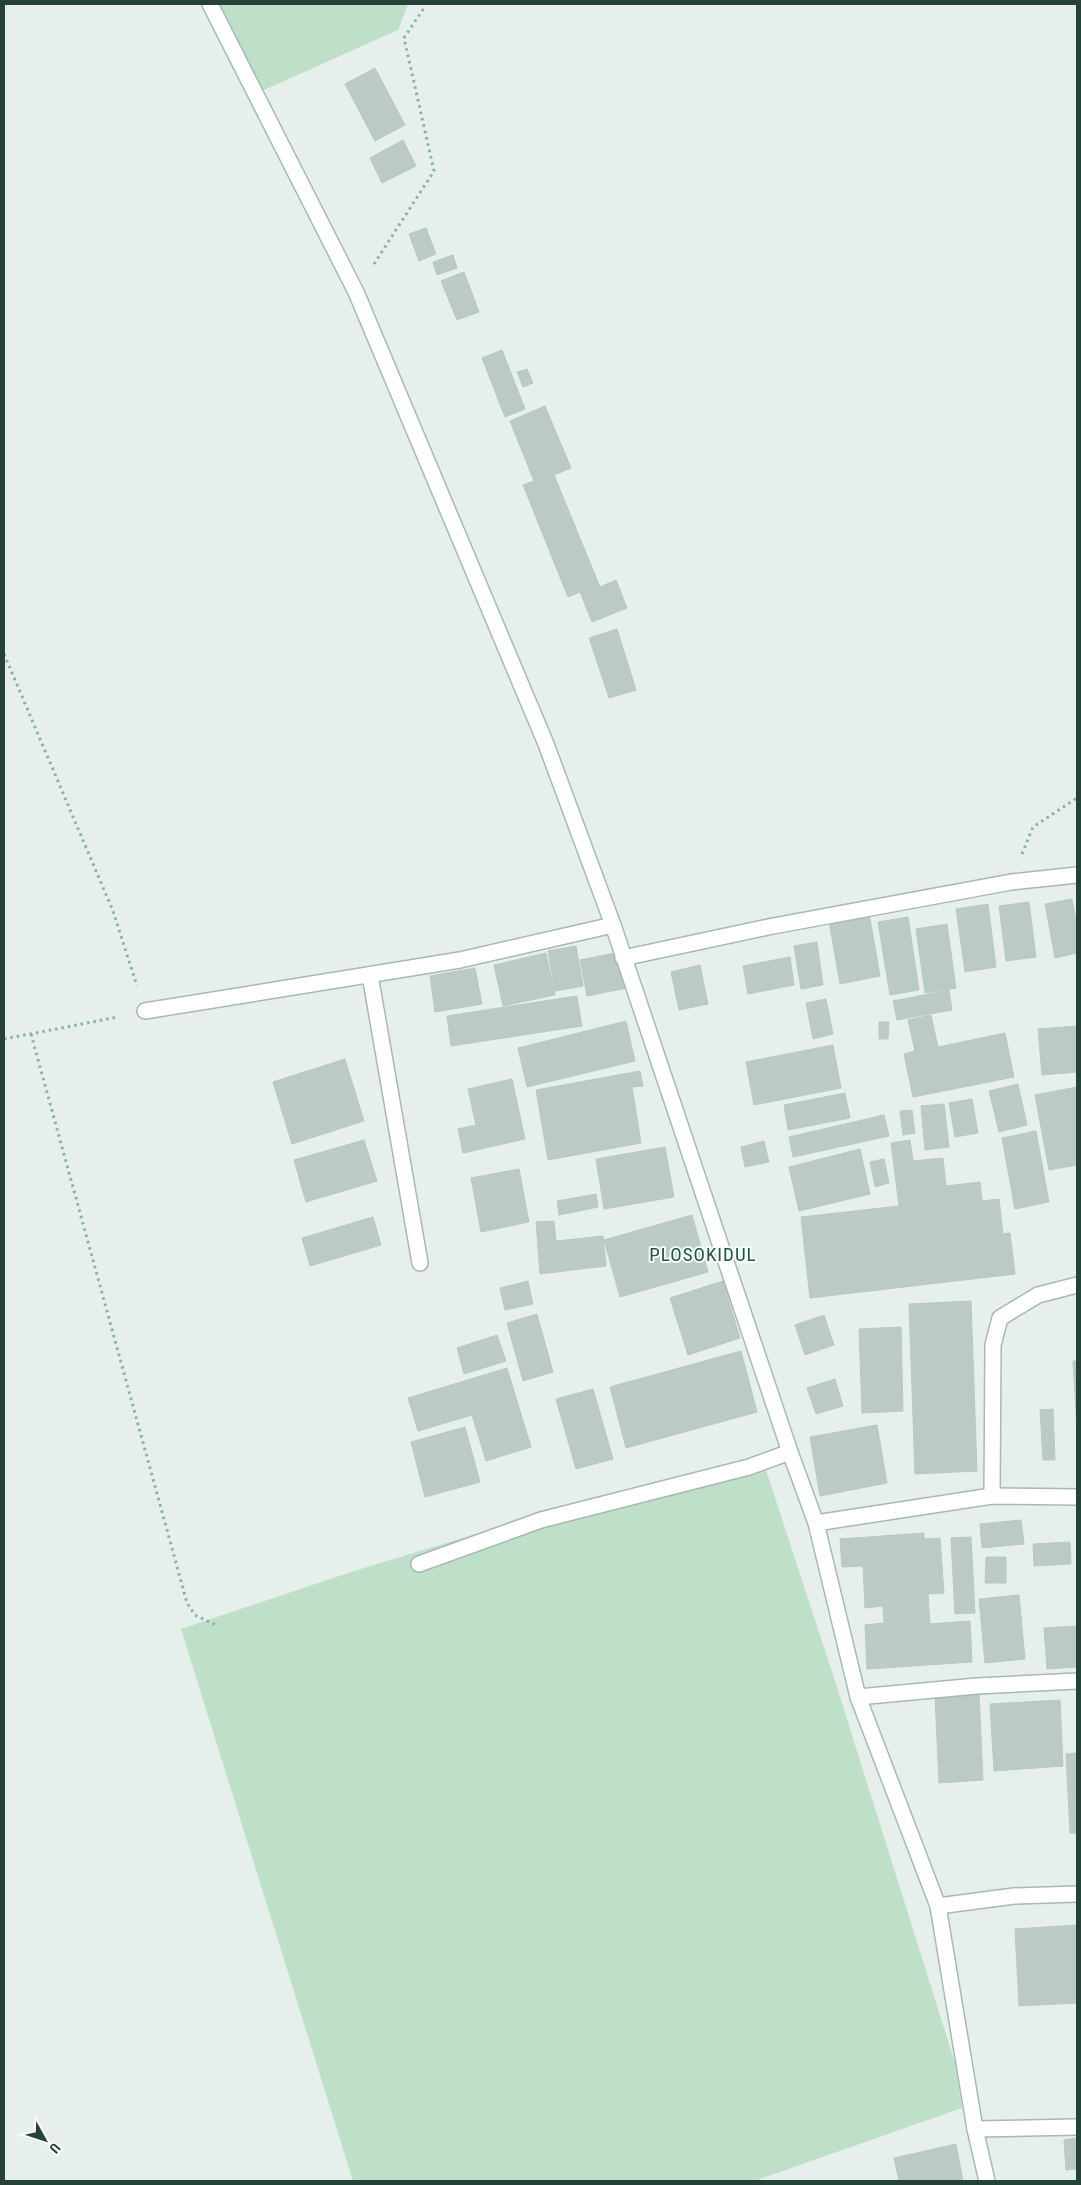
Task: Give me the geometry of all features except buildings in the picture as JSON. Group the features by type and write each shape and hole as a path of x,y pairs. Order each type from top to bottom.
{"street":[{"path":"210,4 356,292 546,744 613,925 790,1452 816,1523 858,1697 938,1906 975,2129 987,2181"},
{"path":"623,958 773,926 1011,882 1077,876"},
{"path":"145,1011 460,960 613,925"},
{"path":"370,975 420,1263"},
{"path":"992,1496 993,1345 1000,1318 1038,1295 1077,1285"},
{"path":"419,1564 541,1520 749,1467 790,1452"},
{"path":"816,1523 992,1496 1077,1497"},
{"path":"858,1697 977,1686 1077,1681"},
{"path":"938,1906 1014,1896 1077,1894"},
{"path":"975,2129 1077,2127"}],"path":[{"path":"356,292 434,171 404,38 424,8 424,4"},
{"path":"4,654 113,911 145,1011 4,1039"},
{"path":"1011,882 1033,826 1077,798"},
{"path":"32,1034 187,1603 195,1615 216,1625"}],"green space":[{"path":"200,4 408,4 398,30 255,94"},
{"path":"764,1464 836,1684 955,2063 962,2108 754,2181 353,2181 181,1629 351,1572 495,1528"}],"district":[{"name":"PLOSOKIDUL","path":"703,1254"}]}
